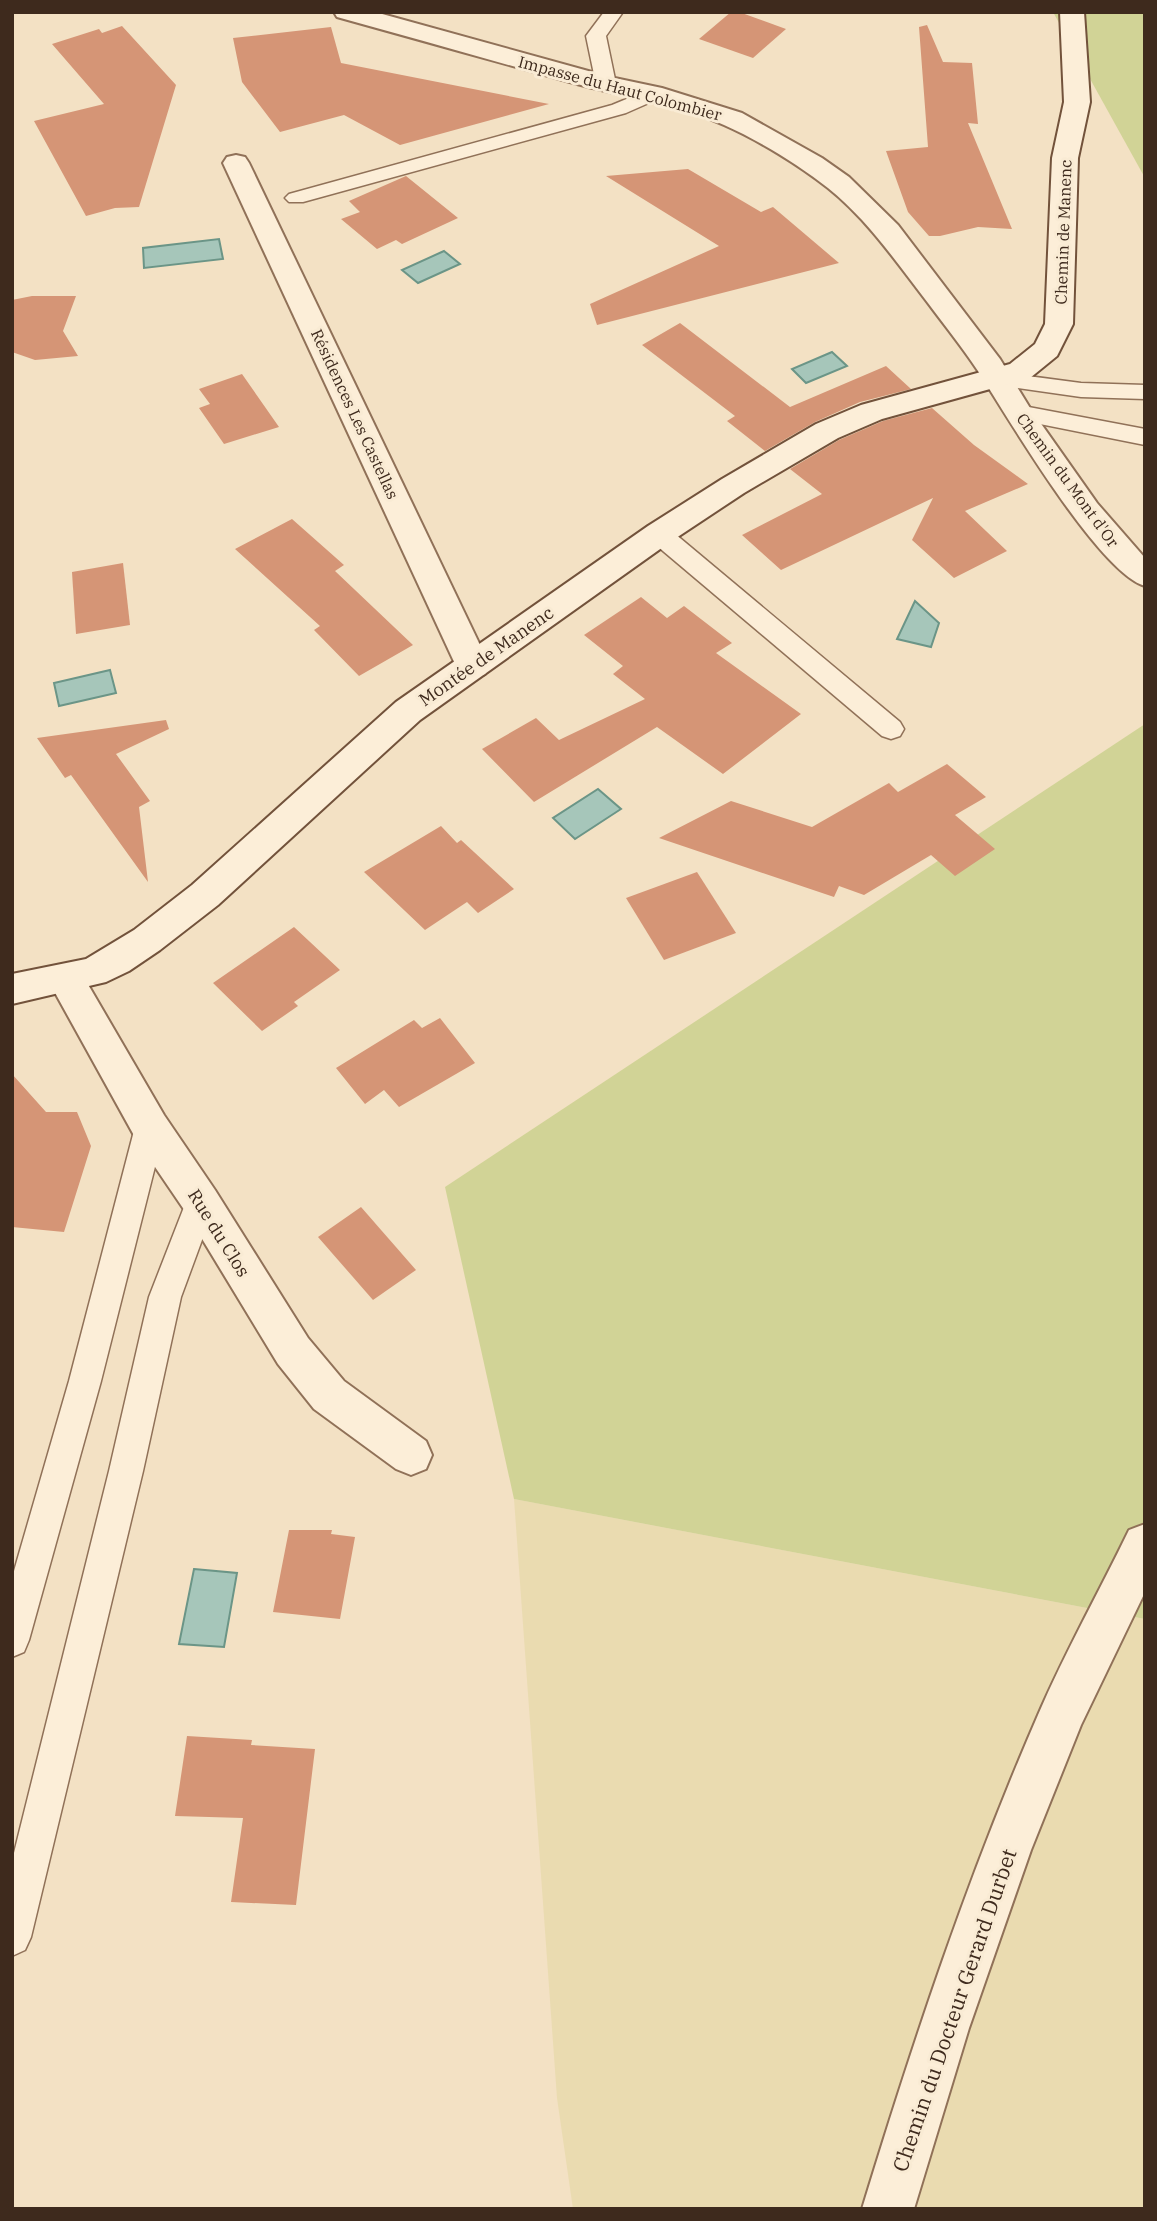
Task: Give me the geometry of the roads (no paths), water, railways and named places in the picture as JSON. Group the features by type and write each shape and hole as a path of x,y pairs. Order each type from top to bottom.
{"street":[{"name":"Impasse du Haut Colombier","path":"346,12 606,84 653,94 733,119 786,147 839,183 888,232 998,379"},
{"name":"Chemin de Manenc","path":"998,379 1032,363 1048,349 1059,324 1065,158 1077,102 1072,12"},
{"name":"Résidences Les Castellas","path":"236,163 473,666"},
{"name":"Chemin du Mont d'Or","path":"998,379 1018,413 1086,510 1132,564 1145,575"},
{"name":"Montée de Manenc","path":"12,989 93,972 116,961 147,940 205,895 408,711 659,534 733,486 844,423 912,400 998,379"},
{"name":"Rue du Clos","path":"66,979 150,1128 201,1202 263,1305 315,1381 350,1412 411,1455"},
{"name":"Chemin du Docteur Gerard Durbet","path":"888,2209 918,2106 986,1902 1056,1729 1145,1545"}],"lane":[{"path":"606,84 596,36 614,12"},
{"path":"296,198 619,108 653,94"},
{"path":"998,379 1082,390 1145,392"},
{"path":"1018,413 1138,437"},
{"path":"659,534 891,729"},
{"path":"12,1640 85,1381 150,1128"},
{"path":"12,1937 126,1471 165,1297 201,1202"}]}
